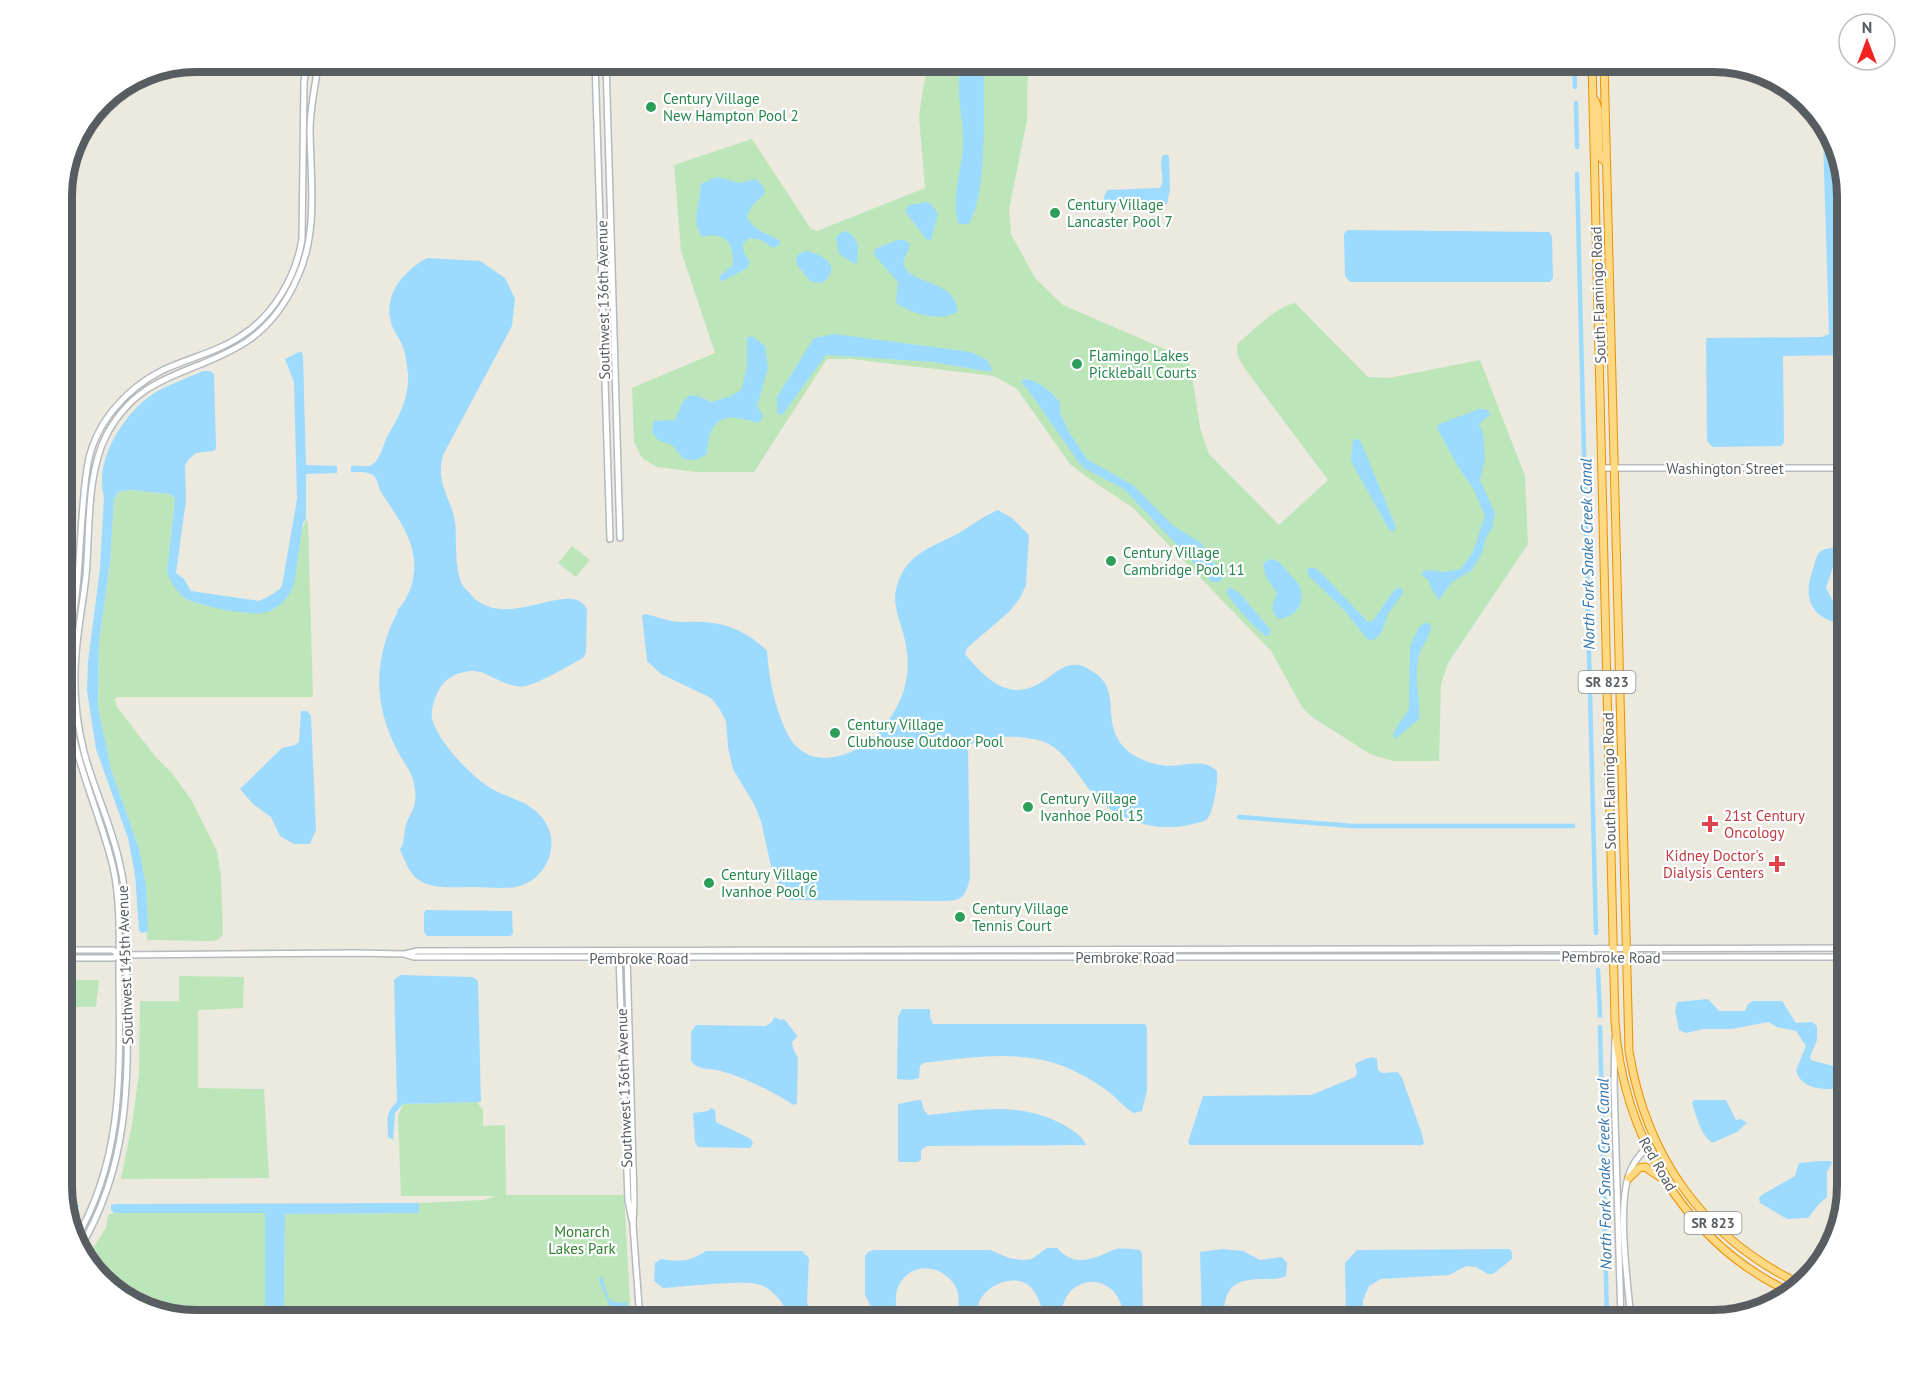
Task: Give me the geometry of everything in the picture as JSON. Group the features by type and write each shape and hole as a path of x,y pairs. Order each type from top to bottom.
{"highway":[{"name":"South Flamingo Road","path":"1592,72 1615,1021"},
{"name":"South Flamingo Road","path":"1604,72 1628,1034"},
{"path":"1593,95 1598,109 1599,154 1606,162"},
{"name":"Red Road","path":"1615,1021 1621,1072 1632,1113 1665,1181 1714,1240 1747,1266 1783,1288"},
{"name":"Red Road","path":"1628,1034 1632,1070 1643,1111 1653,1136 1677,1180 1693,1202 1720,1231 1754,1258 1793,1280"},
{"path":"1629,1178 1638,1168 1645,1167 1665,1181"}],"street":[{"name":"Southwest 145th Avenue","path":"72,623 87,465 106,419 117,404 144,380 225,346 254,327 279,298 291,274 301,245 303,231 306,72"},
{"name":"Southwest 145th Avenue","path":"84,1239 101,1207 118,1154 123,1129 128,1073 127,955 125,899 121,868 84,752 78,727 75,678 95,465 112,425 123,409 148,387 168,376 227,352 259,332 285,302 298,276 310,237 311,112 317,72"},
{"name":"Southwest 136th Avenue","path":"595,72 610,539"},
{"name":"Southwest 136th Avenue","path":"606,72 620,538"},
{"name":"Washington Street","path":"1602,468 1837,468"},
{"path":"76,588 84,589"},
{"name":"Southwest 145th Avenue","path":"72,727 77,757 114,870 118,901 119,955 120,1076 116,1127 111,1151 94,1203 80,1230"},
{"name":"Pembroke Road","path":"72,958 113,958 119,955 404,954 417,951 1837,948"},
{"name":"Pembroke Road","path":"72,950 113,950 119,955"},
{"path":"1457,950 1457,957"},
{"name":"Southwest 136th Avenue","path":"619,951 628,1200 633,1225"},
{"name":"Southwest 136th Avenue","path":"627,951 633,1225 639,1310"},
{"name":"Pembroke Road","path":"404,954 414,957 619,958 1837,957"},
{"name":"South Flamingo Road","path":"1615,1021 1614,1095 1621,1310"},
{"path":"1630,1310 1624,1228 1629,1178 1632,1167 1653,1136"}],"green space":[{"path":"927,72 1028,72 1027,120 1009,210 1011,234 1035,278 1063,305 1188,359 1200,428 1209,454 1279,525 1328,480 1239,358 1237,346 1239,342 1266,319 1295,303 1368,377 1389,378 1480,360 1525,476 1528,544 1448,663 1441,684 1439,761 1393,761 1370,754 1312,717 1302,707 1271,651 1133,508 1070,464 1017,389 994,376 851,359 827,359 754,472 697,472 657,467 642,458 634,442 632,388 715,353 681,251 674,165 752,139 811,229 817,231 925,188 919,117"},
{"path":"130,490 170,494 175,498 167,572 183,597 203,605 260,613 275,608 306,519 308,523 313,697 117,697 115,700 117,707 155,756 172,773 192,801 217,851 221,876 223,934 219,939 213,941 147,940 146,885 139,849 111,769 98,707 99,642 110,563 114,499 118,492"},
{"path":"572,546 590,560 576,577 558,563"},
{"path":"179,976 244,977 243,1008 198,1010 198,1088 264,1089 269,1178 121,1179 139,1074 140,1001 179,1001"},
{"path":"72,980 99,980 96,1007 72,1007"},
{"name":"Monarch Lakes Park","path":"477,1102 483,1110 483,1126 505,1125 506,1195 624,1195 630,1310 284,1310 285,1214 419,1213 419,1203 484,1200 495,1196 401,1196 398,1116 403,1104"},
{"path":"114,1213 265,1213 265,1310 180,1309 148,1301 134,1293 108,1274 91,1251 106,1228 108,1215"}],"water":[{"path":"960,72 985,72 982,172 975,209 969,224 959,224 956,206 963,146"},
{"path":"1823,139 1833,164 1836,180 1837,355 1783,356 1784,443 1781,446 1713,447 1707,441 1706,338 1822,337 1829,334"},
{"path":"1163,155 1168,155 1169,158 1170,189 1167,204 1115,206 1105,204 1104,197 1107,190 1160,188"},
{"path":"717,177 740,183 756,179 763,186 765,193 751,207 747,217 757,229 780,241 780,244 773,248 761,240 751,238 747,240 743,248 750,262 747,268 723,281 720,280 720,276 733,265 730,245 717,236 702,237 696,218 701,184"},
{"path":"927,202 938,214 931,240 926,239 905,211 909,205"},
{"path":"1347,230 1549,232 1552,237 1553,278 1550,282 1350,282 1345,276 1344,234"},
{"path":"846,231 857,244 858,257 855,264 839,254 836,238 840,233"},
{"path":"897,240 909,243 904,262 908,272 949,293 955,300 958,311 951,315 927,316 910,311 896,303 898,282 874,255 875,249"},
{"path":"806,251 824,258 831,266 828,277 822,283 811,282 797,265 796,258"},
{"path":"427,258 480,261 505,278 515,299 512,326 443,455 441,464 443,485 455,522 457,563 463,586 472,596 487,606 503,609 567,599 579,601 587,609 586,653 583,658 555,674 521,687 506,684 482,672 462,672 444,683 433,705 432,718 437,731 458,760 475,777 492,789 525,804 538,813 549,829 551,848 545,866 531,881 516,887 434,886 417,879 400,849 414,806 415,790 410,772 388,729 380,695 379,678 384,645 397,610 411,587 414,560 408,536 381,492 375,477 368,473 351,472 351,466 369,466 376,461 403,406 408,383 407,364 403,347 392,326 390,305 396,286 402,278"},
{"path":"834,334 971,352 987,360 993,371 933,362 826,355 782,415 777,413 777,397 814,338"},
{"path":"752,336 765,346 768,368 757,406 763,416 759,423 737,418 721,420 711,432 707,454 697,460 683,459 672,445 658,440 652,432 654,421 675,420 683,401 690,395 711,402 731,396 741,390 747,367 747,338"},
{"path":"302,352 303,356 306,465 337,466 337,473 306,474 306,519 303,523 294,584 289,595 281,604 266,612 253,613 207,606 182,596 173,585 167,572 175,498 170,494 130,490 118,492 114,499 110,563 99,642 98,707 111,769 139,849 146,885 148,930 141,933 135,874 128,838 96,749 87,691 88,662 100,568 104,496 103,467 123,423 145,400 161,389 203,371 210,371 214,374 216,449 196,453 185,465 186,500 176,573 184,579 191,591 259,601 268,597 282,586 297,499 294,382 285,359"},
{"path":"1027,379 1041,385 1060,402 1060,413 1069,432 1087,459 1134,486 1172,525 1201,543 1221,573 1222,579 1219,582 1212,582 1124,489 1080,464 1021,381"},
{"path":"1479,409 1485,409 1491,414 1479,424 1483,433 1485,459 1480,480 1495,513 1492,528 1472,570 1452,582 1439,600 1429,581 1422,575 1423,571 1442,572 1461,569 1473,552 1485,516 1474,490 1437,428 1439,424"},
{"path":"1353,439 1360,440 1396,527 1394,531 1388,528 1351,461"},
{"path":"998,510 1012,518 1029,535 1026,585 1010,611 967,648 965,654 983,674 1002,687 1013,690 1036,685 1066,666 1081,666 1090,670 1100,677 1106,686 1116,736 1127,750 1156,764 1168,766 1200,764 1217,771 1215,797 1209,817 1203,821 1171,827 1140,823 1120,815 1101,802 1064,757 1047,743 1018,737 983,739 968,747 970,878 964,895 957,900 946,901 789,900 772,871 761,821 754,804 733,769 726,721 711,698 661,674 647,661 642,616 644,614 671,621 722,625 738,630 753,639 767,651 776,705 783,725 794,744 803,752 825,758 848,753 862,746 881,730 895,711 904,691 908,658 895,603 897,585 901,575 919,554"},
{"path":"1837,547 1837,566 1833,567 1826,588 1833,601 1837,602 1837,623 1826,619 1813,608 1809,591 1819,553 1822,550"},
{"path":"1269,559 1276,560 1282,565 1300,587 1302,599 1298,609 1285,618 1279,619 1273,610 1277,593 1266,577 1263,564"},
{"path":"1315,568 1322,574 1368,622 1373,621 1394,590 1401,587 1403,593 1388,614 1382,632 1376,639 1368,640 1345,611 1309,576 1307,570"},
{"path":"1230,587 1240,594 1270,629 1268,636 1265,636 1244,616 1226,592"},
{"path":"1427,622 1431,626 1420,652 1417,669 1419,719 1395,739 1394,731 1409,708 1410,646 1419,627"},
{"path":"301,711 307,711 311,716 316,830 310,844 294,844 280,836 271,817 253,804 240,789 282,748 299,742"},
{"path":"426,910 512,911 513,934 510,936 427,936 424,932"},
{"path":"400,975 473,977 478,981 481,1102 403,1104 395,1113 393,1140 388,1137 387,1122 390,1110 397,1102 394,980"},
{"path":"1708,999 1719,1011 1745,1011 1748,1004 1753,1001 1782,1001 1796,1023 1812,1022 1817,1026 1817,1040 1810,1057 1811,1060 1837,1065 1837,1088 1814,1087 1798,1076 1796,1070 1806,1046 1796,1031 1777,1027 1768,1022 1732,1029 1703,1029 1686,1033 1679,1030 1675,1011 1677,1002"},
{"path":"902,1009 930,1009 933,1024 1145,1024 1147,1028 1147,1091 1142,1111 1134,1113 1098,1084 1060,1065 1022,1057 982,1057 923,1063 920,1066 919,1078 897,1079 898,1017"},
{"path":"774,1017 784,1019 797,1037 792,1042 798,1058 797,1103 794,1105 747,1080 717,1070 699,1067 691,1061 691,1032 696,1025 766,1026 772,1022"},
{"path":"1373,1057 1377,1059 1378,1070 1382,1073 1398,1072 1402,1078 1424,1144 1190,1145 1188,1142 1203,1096 1311,1095 1355,1077 1357,1073 1355,1064"},
{"path":"921,1100 928,1115 996,1109 1029,1112 1073,1130 1086,1145 927,1146 921,1150 921,1160 918,1162 899,1162 898,1104"},
{"path":"1694,1100 1726,1100 1736,1120 1741,1119 1747,1123 1737,1132 1712,1143 1699,1125 1692,1103"},
{"path":"711,1108 715,1110 716,1122 751,1139 753,1144 750,1148 698,1147 695,1142 693,1113 708,1111"},
{"path":"1821,1161 1832,1163 1827,1172 1827,1197 1808,1218 1787,1219 1760,1203 1759,1198 1763,1194 1795,1176 1799,1163"},
{"path":"419,1203 419,1213 285,1214 284,1310 265,1310 265,1213 114,1213 111,1205"},
{"path":"1047,1248 1057,1248 1063,1254 1076,1260 1090,1259 1117,1249 1140,1250 1142,1254 1143,1310 1122,1310 1121,1303 1113,1291 1102,1284 1091,1282 1079,1285 1070,1292 1063,1304 1063,1310 1042,1310 1036,1294 1029,1286 1018,1281 1011,1281 990,1289 980,1300 978,1310 959,1310 958,1294 954,1284 943,1274 932,1269 920,1269 910,1273 902,1280 897,1291 898,1310 873,1310 865,1295 865,1256 873,1250 990,1250 1009,1258 1032,1259"},
{"path":"1222,1249 1243,1251 1260,1260 1282,1257 1287,1263 1286,1276 1242,1282 1231,1289 1225,1301 1224,1310 1202,1310 1200,1252"},
{"path":"1510,1249 1512,1259 1493,1274 1488,1274 1476,1267 1466,1266 1449,1275 1381,1279 1369,1286 1363,1300 1363,1310 1346,1310 1345,1263 1357,1250"},
{"path":"706,1251 802,1251 809,1258 807,1302 810,1310 786,1310 771,1291 753,1283 663,1288 654,1281 655,1263 661,1259 674,1261 695,1257"},
{"path":"602,1276 609,1300 627,1302 628,1310 611,1310 599,1279"}],"waterway":[{"name":"North Fork Snake Creek Canal","path":"1574,72 1575,87"},
{"name":"North Fork Snake Creek Canal","path":"1576,103 1577,147"},
{"name":"North Fork Snake Creek Canal","path":"1577,174 1596,933"},
{"path":"1239,817 1353,826 1573,826"},
{"name":"North Fork Snake Creek Canal","path":"1598,970 1600,1016"},
{"name":"North Fork Snake Creek Canal","path":"1600,1027 1607,1310"},
{"path":"74,1206 79,1206"}],"place":[{"name":"Century Village New Hampton Pool 2","path":"651,107"},
{"name":"Century Village Lancaster Pool 7","path":"1055,213"},
{"name":"Flamingo Lakes Pickleball Courts","path":"1077,364"},
{"name":"Century Village Cambridge Pool 11","path":"1111,561"},
{"name":"Century Village Clubhouse Outdoor Pool","path":"835,733"},
{"name":"Century Village Ivanhoe Pool 15","path":"1028,807"},
{"name":"21st Century Oncology","path":"1710,824"},
{"name":"Kidney Doctor's Dialysis Centers","path":"1777,864"},
{"name":"Century Village Ivanhoe Pool 6","path":"709,883"},
{"name":"Century Village Tennis Court","path":"960,917"}]}
